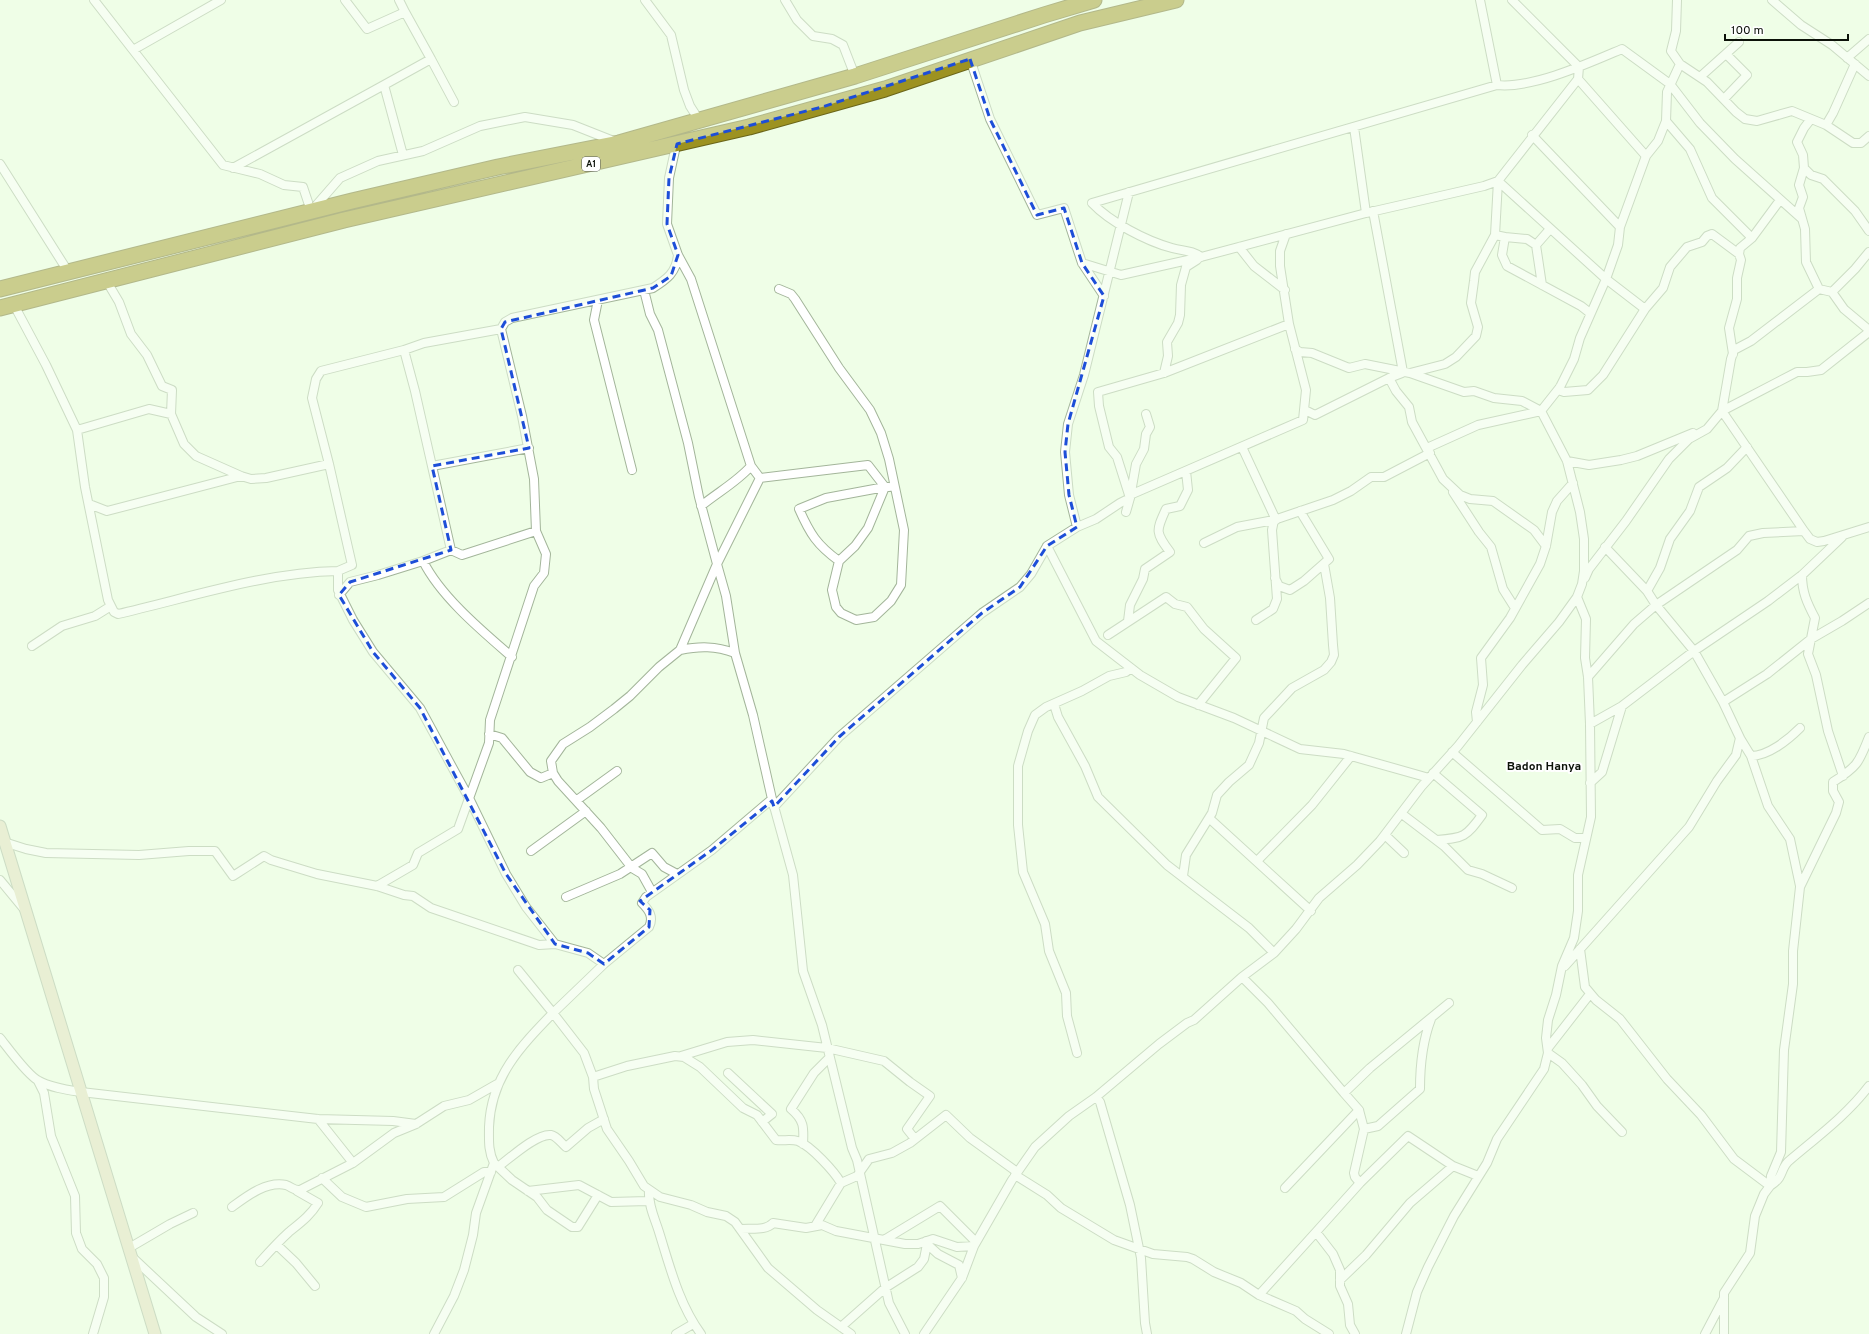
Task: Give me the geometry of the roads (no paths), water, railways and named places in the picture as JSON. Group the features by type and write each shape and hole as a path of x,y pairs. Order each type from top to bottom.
{"highway":[{"name":"A1","path":"0,289 69,273 311,211 491,169 619,143 673,126 817,88 1044,14 1094,0"},
{"name":"A1","path":"7,306 439,197 677,144 822,107 885,88 1080,23 1176,0"},
{"path":"817,88 822,107"}],"main road":[{"path":"0,826 2,841 26,912 155,1334"}],"street":[{"path":"94,0 223,165 260,174 284,185 303,187 311,211"},
{"path":"133,50 221,0"},
{"path":"345,0 367,29 405,12"},
{"path":"399,0 454,102"},
{"path":"644,0 671,35 684,90 690,106 700,120"},
{"path":"785,0 797,20 813,36 832,39 843,45 855,76"},
{"path":"1480,0 1498,85"},
{"path":"1305,410 1315,415 1389,378 1445,364 1456,357 1476,336 1478,327 1471,303 1475,272 1495,235 1498,181 1532,135 1578,79 1579,67 1512,0"},
{"path":"1677,0 1676,31 1671,51 1680,64 1700,77 1740,116 1757,121 1792,111 1826,125 1854,143 1861,143 1869,136"},
{"path":"1772,0 1801,25 1848,58 1869,76"},
{"path":"1848,58 1869,38"},
{"path":"1700,77 1739,42"},
{"path":"1201,257 1196,253 1170,248 1146,239 1128,228 1121,226 1092,203 1498,85 1521,85 1579,67 1622,49 1670,84 1700,123 1735,159 1801,218"},
{"path":"1724,99 1747,75 1726,54"},
{"path":"233,168 431,59"},
{"path":"970,59 990,119 1037,215 1064,208 1082,263 1104,296"},
{"path":"1204,543 1237,527 1275,520 1339,497 1371,477 1384,477 1428,450 1478,424 1541,411 1560,387 1574,360 1580,338 1606,279 1618,245 1620,227 1646,156 1658,141 1666,121 1667,92 1680,64"},
{"path":"1826,125 1855,64"},
{"path":"1578,79 1646,156"},
{"path":"384,85 403,155"},
{"path":"311,211 340,178 378,161 423,151 480,126 525,117 573,125 619,143"},
{"path":"1811,119 1804,128 1797,142 1803,155 1804,168 1799,185 1803,197 1799,208 1805,230 1806,262 1819,290"},
{"path":"1666,121 1690,149 1712,198 1752,238"},
{"path":"673,126 677,144 669,178 667,220 678,255 691,279 751,466 760,478"},
{"path":"1354,127 1369,212 1406,373"},
{"path":"1532,135 1620,227"},
{"path":"0,164 69,273"},
{"path":"1804,168 1811,175 1823,179 1853,208 1869,232"},
{"path":"1082,263 1121,275 1201,257 1369,212 1484,186 1498,181"},
{"path":"1498,181 1606,279 1645,309"},
{"path":"1077,527 1068,488 1065,452 1068,424 1084,375 1129,192"},
{"path":"1739,254 1740,248 1752,238 1780,200"},
{"path":"1536,245 1550,229"},
{"path":"598,1195 578,1227 572,1227 547,1210 537,1197 494,1167 490,1155 489,1122 497,1084 522,1045 574,991 649,927 651,921 650,910 642,903 646,897 712,850 773,803 839,737 982,613 1020,587 1031,574 1047,546 1077,527 1096,519 1130,496 1303,420 1306,390 1289,324 1280,257 1286,234"},
{"path":"1560,387 1561,391 1564,392 1588,390 1603,375 1645,309 1663,288 1670,267 1687,247 1692,244 1702,242 1707,236 1712,234 1739,254 1742,260 1737,278 1737,299 1729,328 1733,354"},
{"path":"1495,235 1527,239 1536,245 1542,285"},
{"path":"1505,237 1502,255 1507,266 1581,306 1590,313"},
{"path":"1240,247 1254,266 1284,290"},
{"path":"1832,292 1856,269 1869,252"},
{"path":"377,886 413,865 418,853 458,829 489,742 490,720 512,657 534,586 544,573 546,554 536,531 534,479 501,329 504,322 512,318 653,288 671,276 677,263 678,255"},
{"path":"1164,373 1168,356 1167,342 1178,323 1180,315 1181,285 1186,267 1201,257"},
{"path":"106,280 119,302 131,334 146,355 162,386 172,390 171,414 184,444 196,456 251,479 266,478 329,464"},
{"path":"778,289 791,294 795,299 839,368 870,410 880,433 895,487 904,530 900,585 891,601 874,617 856,620 841,613 836,607 832,590 839,561 855,546 868,528 885,487"},
{"path":"644,290 650,314 658,330 688,443 701,506 726,596 735,653 754,715 773,803 793,875 803,971 822,1025 829,1058 860,1173 889,1303 905,1334"},
{"path":"924,1334 962,1278 975,1244 1016,1174 1035,1147 1069,1116 1096,1097 1159,1044 1197,1017 1242,977 1274,953 1311,911 1319,898 1358,865 1385,835 1431,775 1452,752 1559,622 1577,597 1589,569 1626,521 1669,459 1689,439 1707,429 1722,411 1797,372 1821,370 1869,331 1844,309 1832,292 1819,290 1751,341 1734,350 1722,411 1810,539 1817,542 1869,527"},
{"path":"598,300 594,320 632,470"},
{"path":"7,306 46,365 77,430 89,504 111,606 118,614 250,582 312,571 338,571 352,565 312,398 316,378 322,370 404,350 424,343 501,329"},
{"path":"1130,496 1117,458 1109,447 1099,406 1098,392 1164,373 1289,324"},
{"path":"1295,348 1300,352 1312,353 1349,368 1365,364 1406,373 1464,392 1474,391 1494,398 1522,401 1541,411 1567,461 1580,512 1584,539 1582,584"},
{"path":"404,350 451,550"},
{"path":"1389,378 1396,392 1409,407 1412,422 1443,479 1460,495 1470,499 1493,501 1523,524 1534,530 1546,546"},
{"path":"77,430 149,409 171,414"},
{"path":"1126,512 1136,464 1144,449 1146,434 1150,427 1146,414"},
{"path":"1567,461 1589,465 1620,460 1637,456 1665,443 1707,429"},
{"path":"1242,447 1275,520 1272,530 1277,599 1273,609"},
{"path":"1646,591 1660,568 1670,539 1690,511 1699,487 1727,468 1747,447"},
{"path":"432,466 528,448"},
{"path":"760,478 868,465 885,487"},
{"path":"701,506 721,490 739,479 751,466"},
{"path":"1128,621 1130,605 1143,579 1146,569 1170,552 1158,533 1159,524 1166,509 1180,506 1188,490 1186,471"},
{"path":"89,504 107,511 241,476"},
{"path":"680,650 717,564 760,478"},
{"path":"1477,722 1476,712 1483,685 1481,658 1515,608 1540,564 1546,546 1552,512 1557,501 1573,483"},
{"path":"839,561 822,548 808,529 799,509 826,498 885,487 895,487"},
{"path":"1451,487 1466,513 1491,548 1502,589 1515,608"},
{"path":"1256,620 1273,609 1290,590 1304,581 1329,559 1300,511"},
{"path":"339,595 350,582 378,576 451,550 462,555 536,531"},
{"path":"1588,677 1634,624 1656,605 1737,550 1749,536 1762,533 1804,531"},
{"path":"1590,724 1622,706 1694,651 1722,633 1802,575 1823,557 1842,536"},
{"path":"1047,546 1096,641 1131,668 1178,697 1234,718 1300,749 1351,756 1431,775 1482,815 1467,835 1455,839 1437,840"},
{"path":"1605,547 1646,591 1694,651 1751,756 1768,806 1790,839 1800,887 1794,951 1793,984 1784,1050 1781,1152 1771,1176 1770,1186"},
{"path":"423,561 429,574 472,622 512,657"},
{"path":"1183,876 1186,855 1210,819 1217,795 1229,782 1250,765 1259,743 1264,718 1292,688 1324,670 1334,655 1330,598 1324,564"},
{"path":"338,571 336,582 339,595 358,630 373,652 420,708 469,798 506,874 526,907 555,944"},
{"path":"1802,575 1802,588 1816,618 1808,654 1816,675 1828,731 1843,776"},
{"path":"1275,578 1279,586 1290,590"},
{"path":"1108,635 1166,597 1175,604 1187,607 1204,629 1236,658 1198,705"},
{"path":"1406,1334 1416,1296 1428,1267 1454,1216 1487,1164 1500,1135 1540,1075 1548,1050 1548,1020 1556,995 1560,971 1574,938 1578,911 1578,875 1591,817 1590,724 1588,677 1585,658 1586,619 1577,597"},
{"path":"1723,702 1767,674 1811,638 1842,621 1869,603"},
{"path":"32,646 62,626 95,616 111,606"},
{"path":"652,892 642,874 632,868 577,800 558,781 552,773 551,761 563,744 590,727 614,709 630,696 659,667 680,650 699,646 725,649 735,653"},
{"path":"1077,1053 1067,1016 1066,993 1049,951 1045,924 1023,872 1018,825 1018,766 1028,731 1035,715 1108,676 1126,672 1131,668"},
{"path":"1054,704 1058,717 1085,766 1098,797 1167,865 1249,928 1274,953"},
{"path":"1590,783 1602,772 1622,706"},
{"path":"1751,756 1760,756 1791,737 1800,728"},
{"path":"489,734 502,738 530,772 541,778 552,773"},
{"path":"1800,887 1836,813 1839,802 1833,791 1833,782 1852,770 1860,758 1869,737"},
{"path":"1560,971 1689,828 1717,781 1736,755 1740,738"},
{"path":"1452,752 1542,830 1560,829 1575,838 1586,838"},
{"path":"1257,861 1312,805 1351,756"},
{"path":"577,800 617,771"},
{"path":"531,851 586,811"},
{"path":"1402,814 1437,840 1468,870 1482,874 1512,888"},
{"path":"1210,819 1311,911"},
{"path":"1385,835 1404,852"},
{"path":"2,841 26,849 46,853 139,855 189,850 215,851 233,876 264,856 271,860 317,874 377,886 404,895 413,896 431,908 539,945 555,944 588,953 604,964"},
{"path":"566,897 632,868 652,853 664,867 677,874"},
{"path":"0,880 26,912"},
{"path":"1580,949 1585,987 1590,994 1620,1019 1666,1079 1701,1115 1734,1159 1770,1186"},
{"path":"518,970 584,1053 593,1078 594,1089 607,1129 644,1186 660,1198 691,1205 707,1212 726,1216 741,1229 768,1268 817,1310 852,1334"},
{"path":"1242,977 1268,1003 1359,1110 1364,1129 1354,1173 1355,1178 1360,1183"},
{"path":"1548,1050 1590,994"},
{"path":"1344,1092 1370,1068 1449,1003"},
{"path":"1364,1129 1378,1126 1420,1089 1420,1070 1427,1030 1432,1018"},
{"path":"0,1038 14,1056 38,1081 44,1093 51,1136 75,1196 76,1233 82,1249 97,1264 104,1278 104,1297 93,1334"},
{"path":"593,1078 627,1066 681,1056 727,1042 753,1040 827,1048 884,1061 930,1096 907,1129 915,1139"},
{"path":"1548,1050 1582,1085 1597,1106 1622,1132"},
{"path":"681,1056 689,1059 700,1067 743,1108 755,1114 776,1140 794,1140 803,1144 834,1172 841,1182"},
{"path":"803,1144 804,1129 800,1117 791,1109 814,1073 829,1058"},
{"path":"728,1073 772,1114 762,1122"},
{"path":"38,1081 81,1092 318,1119 394,1121 416,1124"},
{"path":"297,1191 353,1163 394,1133 416,1124 444,1106 469,1100 497,1084"},
{"path":"1724,1334 1724,1293 1750,1252 1755,1216 1764,1194 1779,1178 1782,1169 1790,1160 1797,1156 1813,1139 1826,1131 1869,1086"},
{"path":"1096,1097 1100,1102 1130,1205 1141,1258 1147,1334"},
{"path":"1285,1188 1359,1110"},
{"path":"815,1226 841,1182 860,1173 869,1159 887,1155 915,1139 942,1117 948,1115 970,1138 1061,1208 1087,1225 1118,1242 1138,1249 1161,1256 1187,1257 1214,1272 1241,1283 1260,1295 1296,1311 1305,1319 1329,1334"},
{"path":"318,1119 353,1163"},
{"path":"322,1178 342,1197 366,1207 407,1199 444,1198 494,1167 536,1138 551,1135 566,1147 588,1128 604,1119"},
{"path":"1260,1295 1360,1183 1408,1136 1453,1166 1478,1176"},
{"path":"1340,1280 1366,1255 1410,1203 1453,1166"},
{"path":"434,1334 454,1296 464,1270 473,1235 476,1213 494,1167"},
{"path":"528,1191 579,1185 611,1202 648,1201"},
{"path":"232,1207 248,1195 270,1186 286,1186 318,1203 312,1213 260,1262"},
{"path":"649,1191 648,1201 672,1277 700,1334"},
{"path":"884,1240 940,1206 975,1244"},
{"path":"193,1213 170,1224 130,1252 196,1317 222,1334"},
{"path":"741,1229 764,1228 773,1223 806,1228 822,1225 836,1231 906,1244 927,1243 937,1239 957,1247 975,1244"},
{"path":"1316,1232 1333,1254 1340,1270 1340,1286 1348,1304 1350,1325 1355,1334"},
{"path":"841,1327 885,1288 918,1267 923,1261 927,1243"},
{"path":"927,1243 938,1254 959,1265 962,1278"},
{"path":"277,1245 296,1263 315,1286"},
{"path":"1705,1334 1724,1297"},
{"path":"676,1334 694,1324"}],"district":[{"name":"Badon Hanya","path":"1544,766"}]}
